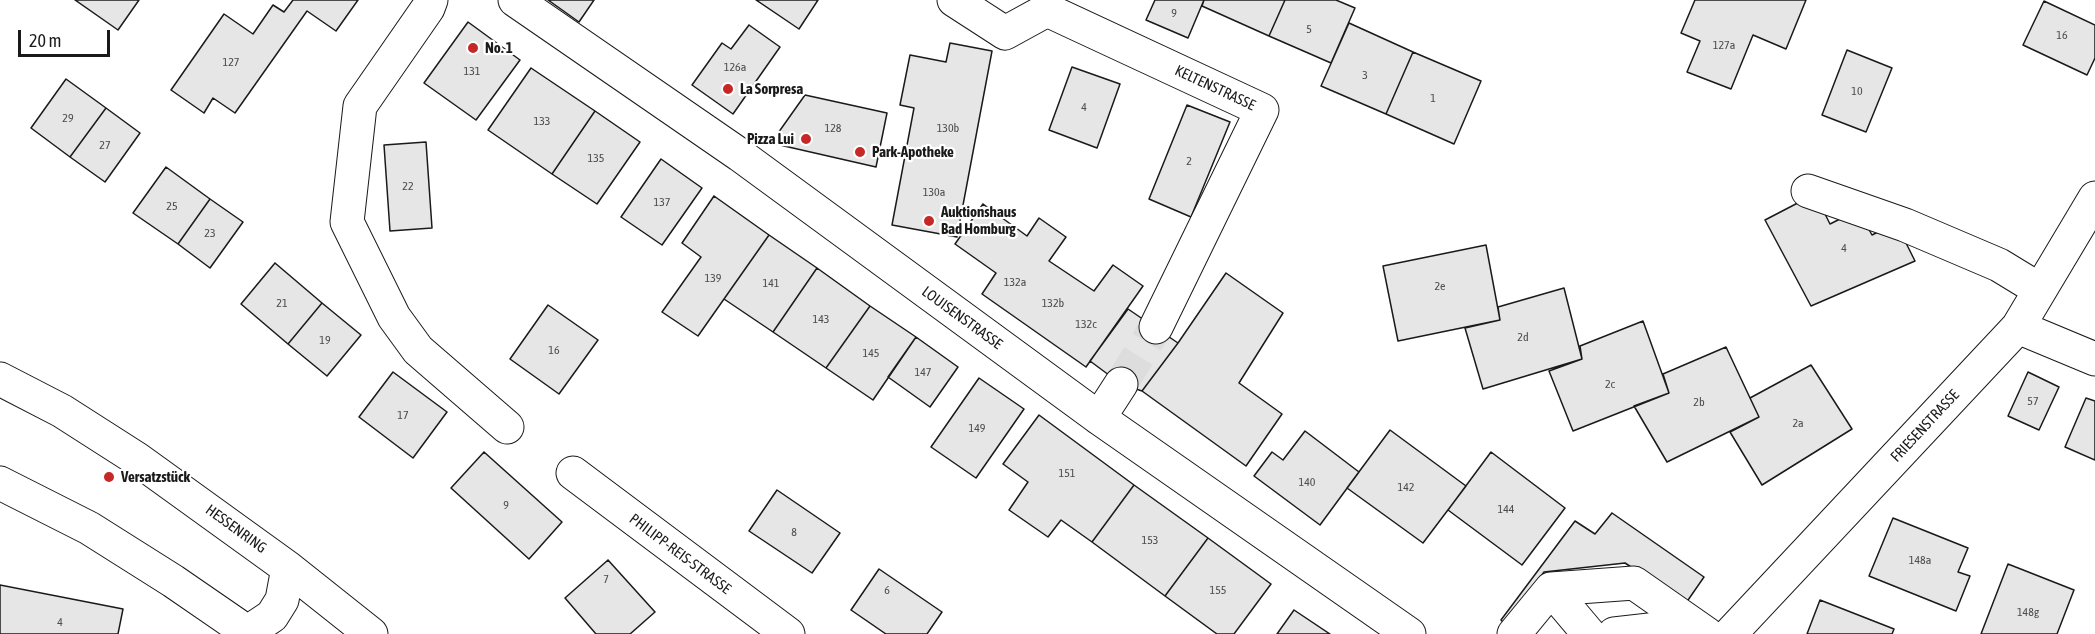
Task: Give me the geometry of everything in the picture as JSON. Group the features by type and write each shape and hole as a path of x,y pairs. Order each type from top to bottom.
{"street":[{"path":"431,0 428,8 360,106 348,222 394,317 418,350 507,427"},
{"name":"LOUISENSTRASSE","path":"515,0 740,155 1099,418 1409,634"},
{"name":"KELTENSTRASSE","path":"954,0 1005,33 1047,10 1262,110 1156,327"},
{"path":"1808,191 1905,225 1999,265 2040,290"},
{"name":"FRIESENSTRASSE","path":"1730,634 2018,327 2095,198"},
{"path":"2018,327 2095,359"},
{"name":"HESSENRING","path":"0,379 62,411 137,459 288,568 371,634"},
{"path":"1099,418 1121,384"},
{"name":"PHILIPP-REIS-STRASSE","path":"573,473 788,634"},
{"path":"0,483 89,528 249,633 272,616 282,600 288,568"},
{"path":"1514,634 1551,589 1634,583 1700,629"},
{"path":"1603,585 1630,632 1700,629"},
{"path":"1551,589 1589,634"}],"building":[{"path":"75,0 139,0 118,30"},
{"path":"293,0 358,0 336,31 307,11 235,113 213,98 204,113 171,90 224,14 253,34 273,5 284,12"},
{"path":"548,0 594,0 579,22"},
{"path":"756,0 818,0 799,29"},
{"path":"1155,0 1204,0 1188,38 1146,20"},
{"path":"1204,0 1285,0 1269,36 1202,6"},
{"path":"1285,0 1336,0 1355,8 1331,63 1269,36"},
{"path":"1695,0 1806,0 1786,49 1753,35 1731,89 1687,72 1700,41 1681,33"},
{"path":"2044,1 2095,25 2095,58 2087,75 2023,45"},
{"path":"468,22 520,60 476,120 424,83"},
{"path":"1349,23 1413,52 1386,114 1321,86"},
{"path":"749,25 780,47 733,114 692,85 722,43 731,49"},
{"path":"950,43 992,51 957,237 892,225 914,108 900,105 910,55 946,62"},
{"path":"1847,50 1892,68 1866,132 1822,115"},
{"path":"1413,52 1481,81 1454,144 1386,114"},
{"path":"1072,67 1120,84 1097,148 1049,130"},
{"path":"531,68 595,111 552,174 488,130"},
{"path":"66,79 106,108 70,157 31,128"},
{"path":"805,95 887,113 876,167 771,143"},
{"path":"1187,105 1230,122 1191,217 1149,199"},
{"path":"106,108 140,133 105,182 70,157"},
{"path":"595,111 640,142 597,204 552,174"},
{"path":"426,142 432,228 390,231 384,145"},
{"path":"661,159 702,188 662,245 621,217"},
{"path":"166,167 210,199 178,244 133,213"},
{"path":"1815,194 1830,224 1858,210 1872,235 1896,223 1915,261 1811,306 1765,220"},
{"path":"714,196 769,235 698,336 662,312 701,257 682,243"},
{"path":"210,199 243,222 210,268 178,244"},
{"path":"983,204 1027,236 1039,218 1066,237 1049,261 1094,291 1113,265 1143,286 1086,367 982,294 996,273 955,244"},
{"path":"769,235 817,268 773,332 724,299"},
{"path":"1486,245 1500,320 1398,341 1383,266"},
{"path":"275,263 322,303 288,344 241,304"},
{"path":"817,268 870,306 826,368 773,332"},
{"path":"1226,273 1283,313 1239,383 1282,414 1246,466 1142,391"},
{"path":"1564,288 1582,359 1483,389 1465,328 1500,320 1498,307"},
{"path":"322,303 361,335 327,376 288,344"},
{"path":"548,305 598,340 559,394 510,359"},
{"path":"870,306 916,337 873,400 826,368"},
{"path":"1128,309 1178,343 1142,391 1121,384 1090,361"},
{"path":"1643,321 1669,393 1573,431 1549,371 1582,359 1580,346"},
{"path":"916,337 958,367 930,407 888,377"},
{"path":"1726,347 1759,417 1667,462 1634,406 1669,393 1663,374"},
{"path":"1811,365 1852,429 1762,485 1730,432 1759,417 1750,398"},
{"path":"393,372 447,412 413,458 359,417"},
{"path":"2028,372 2059,387 2039,430 2008,416"},
{"path":"979,378 1024,409 976,478 931,447"},
{"path":"2086,398 2095,401 2095,460 2065,447"},
{"path":"1039,415 1134,485 1092,542 1061,520 1048,537 1009,510 1028,482 1003,464"},
{"path":"1390,430 1466,486 1423,543 1347,488"},
{"path":"1305,431 1359,472 1320,525 1254,476 1272,452 1283,460"},
{"path":"484,452 562,522 529,559 451,488"},
{"path":"1491,452 1565,508 1522,565 1448,510"},
{"path":"1134,485 1208,538 1165,596 1092,542"},
{"path":"777,490 840,533 812,573 749,531"},
{"path":"1612,513 1704,577 1686,603 1625,563 1544,572 1506,625 1501,620 1575,521 1595,534"},
{"path":"1893,518 1968,548 1958,572 1970,576 1956,611 1869,576"},
{"path":"1208,538 1271,584 1234,634 1217,634 1165,596"},
{"path":"608,560 655,612 630,634 596,634 565,598"},
{"path":"2008,564 2074,590 2057,634 1981,634"},
{"path":"879,569 942,612 927,634 886,634 851,610"},
{"path":"0,585 123,609 118,634 0,634"},
{"path":"1820,600 1894,629 1892,634 1807,634"},
{"path":"1294,610 1330,634 1277,634"}],"tunnel":[{"path":"1121,384 1156,327"}],"place":[{"name":"No. 1","path":"473,48"},
{"name":"La Sorpresa","path":"728,89"},
{"name":"Pizza Lui","path":"806,139"},
{"name":"Park-Apotheke","path":"860,152"},
{"name":"Auktionshaus Bad Homburg","path":"929,221"},
{"name":"Versatzstück","path":"109,477"}]}
